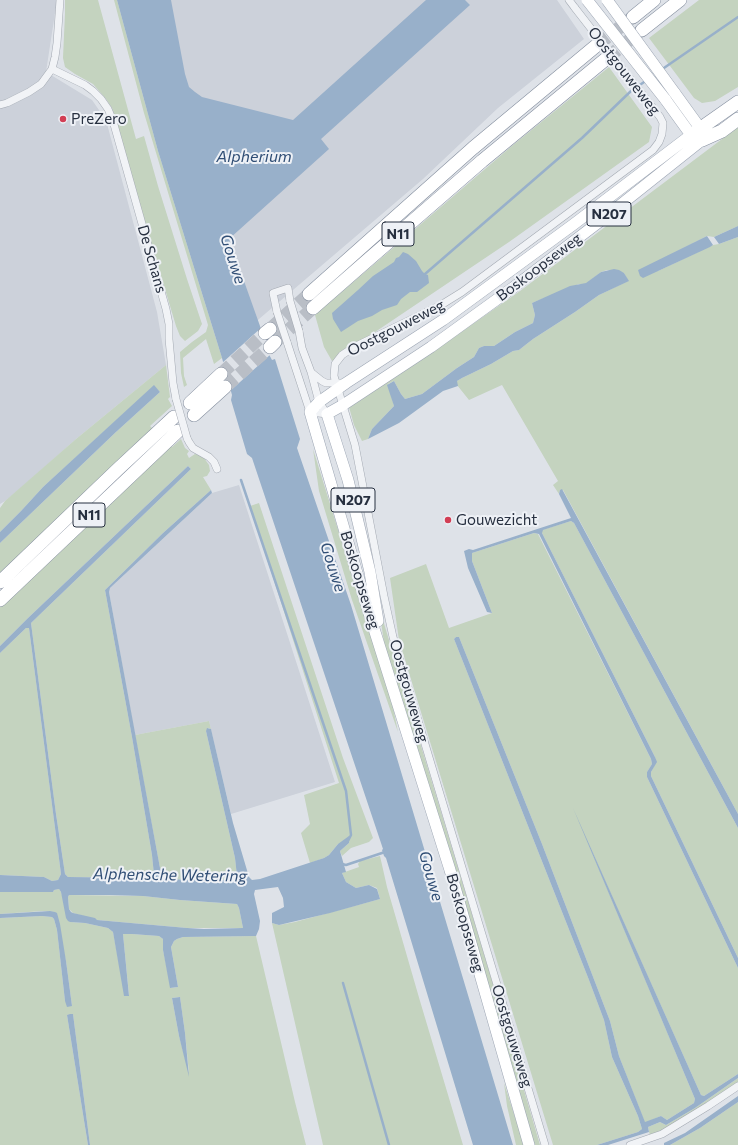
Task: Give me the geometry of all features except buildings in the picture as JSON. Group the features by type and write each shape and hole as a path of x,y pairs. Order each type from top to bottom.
{"highway":[{"path":"633,17 654,0"},
{"path":"642,30 680,0"},
{"name":"N11","path":"309,294 473,148 597,45"},
{"name":"N11","path":"314,308 482,161 607,58"},
{"path":"698,134 738,102"},
{"path":"698,134 722,130 738,119"},
{"path":"190,402 221,374"},
{"path":"194,415 225,387"},
{"name":"N11","path":"0,582 174,417"},
{"name":"N11","path":"0,600 183,434"}],"main road":[{"path":"587,0 665,99 698,134"},
{"path":"607,0 674,92 698,134"},
{"name":"Boskoopseweg","path":"529,1145 450,870 364,597 310,412 319,402 340,385 443,320 698,134"},
{"name":"Boskoopseweg","path":"383,655 370,572 348,480 327,414 431,347 508,291 605,217 698,134"},
{"path":"333,430 338,412 343,405"}],"street":[{"path":"0,105 29,92 41,84 52,68 57,43 60,0"},
{"name":"Oostgouweweg","path":"545,1145 393,637 355,445 343,405 340,385 334,376 335,364 342,355 354,347 442,305 462,292 653,150 659,142 662,134 663,123 660,117 570,0"},
{"name":"De Schans","path":"52,68 85,85 101,99 108,109 166,309 169,324 173,383 183,434 193,448 209,457 214,462 216,469"},
{"name":"Boskoopseweg","path":"310,412 273,339 277,312 273,293 288,288 302,348 311,372 319,402 327,414"},
{"path":"311,372 317,379 340,385"},
{"path":"310,412 327,414"},
{"path":"630,1145 662,1134 738,1086"}],"shaded area":[{"path":"0,0 57,0 46,72 92,100 106,120 157,312 166,365 76,439 21,488 0,504"},
{"name":"Alpherium","path":"164,0 557,0 584,39 498,108 423,179 252,325"},
{"path":"239,485 335,782 231,814 209,721 135,735 109,592 110,588 212,493"}],"green space":[{"path":"65,0 98,0 136,139 144,136 158,186 202,324 198,331 185,341 180,336 176,326 112,108 93,84 65,67 63,58"},
{"path":"114,0 117,0 158,151 222,358 214,364 206,339 183,358 184,376 187,385 184,387 181,373 180,352 206,332 208,325 144,113"},
{"path":"699,0 738,0 738,87 715,101 702,103 694,98 649,38"},
{"path":"609,67 652,127 649,142 509,242 332,361 324,347 315,315 513,145"},
{"path":"738,127 738,226 714,237 707,236 638,271 658,271 713,245 738,237 738,814 563,490 560,490 559,494 553,485 558,481 502,385 469,400 457,385 457,381 513,351 519,350 599,295 628,281 624,273 607,270 601,272 586,284 579,284 532,303 535,315 533,323 515,332 494,346 484,346 479,348 474,357 422,394 405,399 394,381 388,384 394,406 372,429 368,439 362,441 354,425 349,407 437,349 520,291"},
{"path":"166,365 170,397 168,399 172,406 150,426 153,429 0,575 0,543 160,392 154,386 43,487 0,532 0,508 5,501 76,439"},
{"path":"181,439 185,448 189,451 187,454 189,458 195,454 199,455 204,458 209,465 210,471 207,476 203,477 211,490 163,533 105,590 132,737 154,875 150,878 68,877 65,874 56,814 31,623 191,469 188,466 0,646 0,607 170,445 172,447"},
{"path":"313,449 393,707 398,732 352,600 319,491"},
{"path":"259,503 343,758 373,838 369,842 351,848 342,856 340,851 349,843 338,844 329,855 310,863 301,833 310,824 304,795 339,783 250,506"},
{"path":"571,521 574,523 738,828 738,958 651,776 651,772 656,762 655,757 542,533 542,530"},
{"path":"534,533 538,534 651,759 652,764 647,772 647,777 738,968 738,1074 704,1096 701,1095 586,838 695,1099 694,1103 667,1120 661,1116 645,1123 619,1056 610,1021 542,844 459,637 456,637 454,639 589,980 604,1020 612,1057 638,1116 642,1129 638,1132 597,1145 553,1145 399,640 390,578 426,564 449,628 492,613 472,561 472,553"},
{"path":"379,607 540,1145 534,1145 385,650"},
{"path":"26,628 29,628 61,874 58,880 52,881 44,877 0,875 0,653"},
{"path":"209,721 211,729 208,728 206,731 235,858 237,876 234,879 213,881 169,879 163,876 160,868 135,735"},
{"path":"380,856 387,887 463,1145 323,1145 272,923 279,925 295,922 380,899 377,888 369,885 356,888 346,882 342,873 359,867 358,864 360,861"},
{"path":"59,889 61,892 70,922 85,923 108,928 113,932 125,996 129,995 123,934 159,936 163,939 163,950 171,988 178,987 171,947 177,939 183,937 256,936 306,1145 90,1145 73,1014 67,1015 88,1145 0,1145 0,918 42,916 52,917 54,919 57,930 65,1001 72,1006 66,961 55,912 43,911 0,914 0,892 53,892 54,890","holes":["180,997 189,1073 179,1036 172,998"]},
{"path":"69,895 143,896 237,904 243,928 187,928 97,920 73,913 69,909"},
{"path":"738,1078 738,1083 668,1128 650,1136 648,1127 660,1122 666,1125 695,1108"},
{"path":"504,1083 524,1145 516,1145 507,1106"},
{"path":"738,1102 738,1145 670,1145 700,1128"}],"water":[{"name":"Gouwe","path":"117,0 171,0 185,74 189,87 202,97 293,120 426,0 465,0 470,5 321,139 329,149 229,239 260,326 265,347 272,360 275,359 300,439 297,448 351,605 513,1145 473,1145 386,858 384,856 383,849 252,458 247,454 231,400 232,395 222,358 158,151"},
{"path":"738,226 738,237 719,244 714,237"},
{"path":"707,236 713,245 710,247 643,278 640,276 638,270"},
{"path":"403,252 408,254 416,261 422,271 428,275 429,283 417,292 410,292 401,299 397,305 358,321 341,332 333,319 332,313 373,276 394,262"},
{"path":"614,269 624,273 629,281 599,295 519,350 513,351 462,378 457,381 458,386 443,391 399,423 368,439 372,429 394,406 387,385 394,381 405,399 422,394 474,357 479,348 484,346 494,346 515,332 533,323 535,315 532,303 570,286 586,283 601,272"},
{"path":"154,385 160,392 0,543 0,532 43,487"},
{"path":"188,466 191,469 31,623 65,874 68,877 149,878 154,875 132,737 105,590 163,533 211,490 212,493 110,588 109,592 160,868 163,876 169,879 213,881 234,879 237,876 235,858 206,731 207,728 211,729 233,823 249,877 252,880 260,879 324,858 329,855 338,844 349,836 349,843 340,851 346,872 342,873 346,882 356,888 369,885 377,889 380,899 279,925 272,923 272,913 284,907 283,898 278,887 255,890 254,894 260,921 256,936 183,937 174,941 171,947 178,987 170,988 163,950 163,939 159,936 123,934 129,996 124,996 113,932 108,928 68,921 59,889 54,890 53,892 0,892 0,875 44,877 52,881 58,880 61,874 29,628 26,628 0,653 0,646","holes":["69,895 143,896 237,904 243,928 204,929 97,920 95,918 73,913 69,909"]},
{"path":"562,489 738,814 738,828 574,523 571,521 543,530 542,533 655,757 657,762 651,772 651,776 738,958 738,968 647,777 647,772 652,764 651,759 539,534 534,533 472,553 472,561 492,613 487,612 468,568 464,551 469,549 473,550 571,518 559,494 560,490"},
{"path":"459,637 542,844 610,1021 619,1056 645,1122 661,1116 667,1120 694,1103 695,1099 573,808 701,1095 704,1096 738,1074 738,1078 695,1108 666,1125 660,1122 648,1127 649,1132 608,1145 597,1145 638,1132 642,1129 638,1116 612,1057 604,1020 589,980 454,639"},
{"path":"50,911 57,913 60,924 72,1006 67,1007 65,1001 57,930 54,919 52,917 42,916 0,918 0,914"},
{"path":"180,997 185,1033 189,1077 172,998"},
{"path":"73,1014 90,1145 88,1145 67,1015"},
{"path":"738,1096 738,1102 700,1128 670,1145 664,1145 664,1143 685,1133"}],"pier":[{"path":"262,327 267,346 271,354 229,392 221,364"}],"waterway":[{"path":"661,70 738,17"},
{"path":"425,274 582,138 631,91 647,80"},
{"path":"241,480 346,791 351,835 348,841"},
{"name":"Alphensche Wetering","path":"342,864 346,865 385,852"},
{"path":"343,983 389,1145"}],"tunnel":[{"path":"597,45 633,17"},
{"path":"607,58 642,30"},
{"path":"270,329 309,294"},
{"path":"275,342 313,308"},
{"path":"221,374 265,333"},
{"path":"225,387 270,347"}],"place":[{"name":"PreZero","path":"63,119"},
{"name":"Gouwezicht","path":"448,520"}]}
